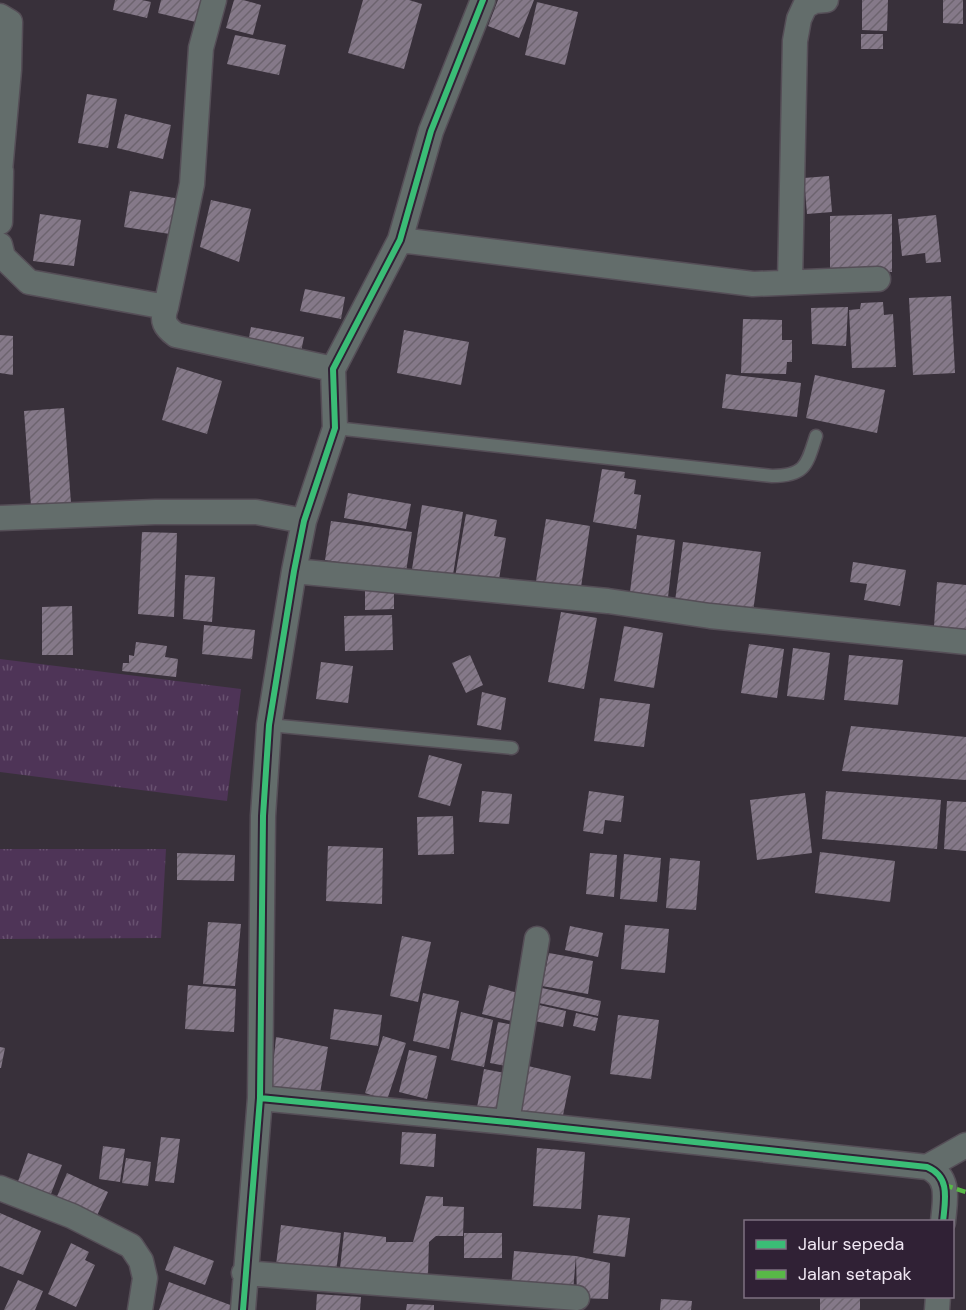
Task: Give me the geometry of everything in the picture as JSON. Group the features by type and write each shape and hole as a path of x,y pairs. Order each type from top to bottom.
{"street":[{"path":"214,0 201,48 192,184 164,321 167,328 176,335 333,369"},
{"path":"243,1310 244,1273 260,1098 263,828 269,725 294,572 304,521 335,428 333,369 400,240 431,131 483,0"},
{"path":"790,282 795,41 799,19 805,6 815,1 826,0"},
{"path":"0,16 10,22 9,70 0,171 0,222"},
{"path":"400,240 753,284 878,279"},
{"path":"1,253 29,282 166,307"},
{"path":"0,518 155,512 244,512 304,521"},
{"path":"294,572 608,601 710,616 966,642"},
{"path":"507,1122 537,939"},
{"path":"260,1098 927,1167 941,1176 944,1185 944,1220"},
{"path":"927,1167 966,1145"},
{"path":"0,1188 72,1216 130,1246 141,1261 145,1278 140,1310"},
{"path":"244,1273 577,1298"}],"lane":[{"path":"335,428 772,476 785,476 807,464 816,436"},
{"path":"269,725 512,748"}],"green space":[{"path":"0,659 241,689 227,801 0,772"},
{"path":"0,849 166,849 161,938 0,939"}],"building":[{"path":"115,0 151,2 147,18 113,10"},
{"path":"161,0 205,0 200,23 158,13"},
{"path":"234,0 261,5 253,35 226,28"},
{"path":"363,0 409,0 422,4 404,69 348,53"},
{"path":"498,0 534,0 519,38 488,26"},
{"path":"862,0 888,0 887,31 862,30"},
{"path":"943,0 963,0 963,24 943,23"},
{"path":"537,2 578,12 565,65 525,55"},
{"path":"861,34 883,34 883,49 861,49"},
{"path":"235,35 286,45 279,75 227,64"},
{"path":"87,94 117,99 108,148 78,143"},
{"path":"125,114 171,125 163,159 117,148"},
{"path":"829,176 832,212 807,214 804,178"},
{"path":"130,191 175,198 170,234 124,227"},
{"path":"211,200 251,209 239,262 200,247"},
{"path":"40,214 81,220 74,266 33,261"},
{"path":"892,214 892,272 830,272 830,216"},
{"path":"936,215 941,262 926,263 925,253 902,256 898,219"},
{"path":"305,289 345,297 341,319 300,311"},
{"path":"951,296 955,373 913,375 909,298"},
{"path":"883,302 884,315 893,314 896,367 852,368 849,310 860,309 861,303"},
{"path":"848,307 846,346 812,344 811,308"},
{"path":"743,319 782,320 782,340 792,340 792,362 787,362 786,374 741,373"},
{"path":"251,327 304,337 300,357 247,347"},
{"path":"404,330 469,342 461,385 397,373"},
{"path":"0,335 13,336 13,375 0,373"},
{"path":"177,367 222,381 207,434 162,420"},
{"path":"726,374 801,383 797,417 722,408"},
{"path":"815,375 885,390 877,433 806,418"},
{"path":"64,408 71,503 31,506 24,411"},
{"path":"602,469 625,472 624,478 636,480 634,494 641,495 636,529 593,522"},
{"path":"348,493 411,504 406,529 344,518"},
{"path":"422,505 463,512 453,575 412,569"},
{"path":"466,514 497,520 494,536 506,538 498,585 455,577"},
{"path":"546,519 590,526 580,594 535,587"},
{"path":"331,521 412,532 406,572 325,560"},
{"path":"142,532 177,533 174,617 138,614"},
{"path":"637,535 675,540 668,597 630,592"},
{"path":"683,542 761,552 753,612 675,601"},
{"path":"853,562 906,570 900,606 864,600 867,584 850,582"},
{"path":"185,575 215,577 212,622 183,619"},
{"path":"937,582 966,585 966,629 934,626"},
{"path":"365,590 394,590 394,609 365,610"},
{"path":"72,606 73,655 42,655 42,607"},
{"path":"561,612 597,618 584,689 548,682"},
{"path":"392,615 393,650 345,651 344,616"},
{"path":"204,625 255,630 252,659 202,654"},
{"path":"624,626 663,633 654,688 614,681"},
{"path":"136,642 167,646 165,657 178,659 176,677 122,671 123,663 129,663 129,655 134,656"},
{"path":"749,644 784,649 777,698 741,693"},
{"path":"793,648 830,653 824,700 787,696"},
{"path":"470,655 483,685 466,693 452,663"},
{"path":"849,655 903,660 898,705 844,700"},
{"path":"321,662 353,666 348,703 316,699"},
{"path":"482,692 506,698 501,730 477,725"},
{"path":"600,698 650,704 644,747 594,741"},
{"path":"851,726 966,737 966,780 842,771"},
{"path":"429,755 462,764 450,806 418,797"},
{"path":"482,791 512,794 509,824 479,822"},
{"path":"589,791 624,796 621,822 605,820 603,834 583,831"},
{"path":"826,791 941,800 937,849 822,839"},
{"path":"805,793 812,853 757,860 750,800"},
{"path":"947,801 966,802 966,851 944,849"},
{"path":"453,816 454,854 418,855 417,817"},
{"path":"328,846 383,848 382,904 326,901"},
{"path":"820,852 895,861 890,902 815,893"},
{"path":"177,853 235,855 234,881 177,880"},
{"path":"590,853 617,855 614,897 586,894"},
{"path":"624,854 661,858 657,902 620,899"},
{"path":"670,858 700,861 696,910 666,908"},
{"path":"208,922 241,924 235,986 203,984"},
{"path":"625,925 669,929 665,973 621,969"},
{"path":"570,926 603,933 598,957 565,950"},
{"path":"402,936 431,942 418,1002 390,996"},
{"path":"549,953 593,961 588,994 542,986"},
{"path":"188,985 236,989 234,1032 185,1029"},
{"path":"489,985 518,993 511,1021 482,1014"},
{"path":"542,988 601,1001 598,1016 539,1003"},
{"path":"423,993 459,1001 449,1049 413,1041"},
{"path":"539,1005 566,1011 563,1027 535,1021"},
{"path":"334,1009 382,1015 378,1046 330,1039"},
{"path":"461,1012 493,1020 484,1067 451,1060"},
{"path":"576,1013 598,1018 595,1031 573,1026"},
{"path":"618,1015 659,1020 651,1079 610,1074"},
{"path":"498,1022 519,1026 511,1067 490,1063"},
{"path":"383,1036 406,1043 387,1100 365,1093"},
{"path":"276,1037 328,1047 320,1093 271,1086"},
{"path":"0,1047 5,1048 1,1068 0,1068"},
{"path":"409,1050 437,1056 427,1099 399,1092"},
{"path":"528,1066 571,1076 561,1125 517,1115"},
{"path":"484,1069 510,1074 502,1117 476,1113"},
{"path":"402,1132 436,1134 434,1167 400,1164"},
{"path":"161,1137 180,1139 174,1183 155,1181"},
{"path":"103,1146 125,1149 120,1182 99,1179"},
{"path":"537,1148 585,1152 581,1209 533,1206"},
{"path":"28,1153 62,1165 49,1199 16,1187"},
{"path":"126,1158 151,1162 148,1186 122,1183"},
{"path":"67,1173 108,1192 92,1226 52,1208"},
{"path":"426,1196 443,1197 443,1206 464,1207 463,1236 436,1236 429,1242 428,1275 340,1268 344,1232 386,1237 386,1242 413,1242"},
{"path":"0,1213 41,1231 23,1275 0,1266"},
{"path":"598,1215 630,1218 625,1257 593,1253"},
{"path":"281,1225 341,1233 336,1272 276,1265"},
{"path":"464,1233 502,1233 502,1258 464,1258"},
{"path":"71,1243 89,1252 85,1260 95,1265 76,1307 48,1294"},
{"path":"174,1246 214,1261 205,1285 165,1270"},
{"path":"514,1251 576,1256 573,1292 511,1288"},
{"path":"576,1256 610,1263 608,1299 577,1298"},
{"path":"18,1280 43,1291 35,1310 4,1310"},
{"path":"169,1282 233,1306 231,1310 159,1310"},
{"path":"317,1294 361,1297 360,1310 316,1310"},
{"path":"820,1298 860,1298 860,1310 820,1310"},
{"path":"661,1299 692,1301 691,1310 660,1310"},
{"path":"407,1304 434,1305 434,1310 406,1310"}],"marked path":[{"path":"944,1185 966,1192"}],"cycle path":[{"path":"243,1310 260,1098 263,816 269,725 294,571 304,521 335,428 333,369 400,240 431,131 483,0"},
{"path":"260,1098 927,1167 935,1171 943,1183 945,1190 943,1220"}]}
